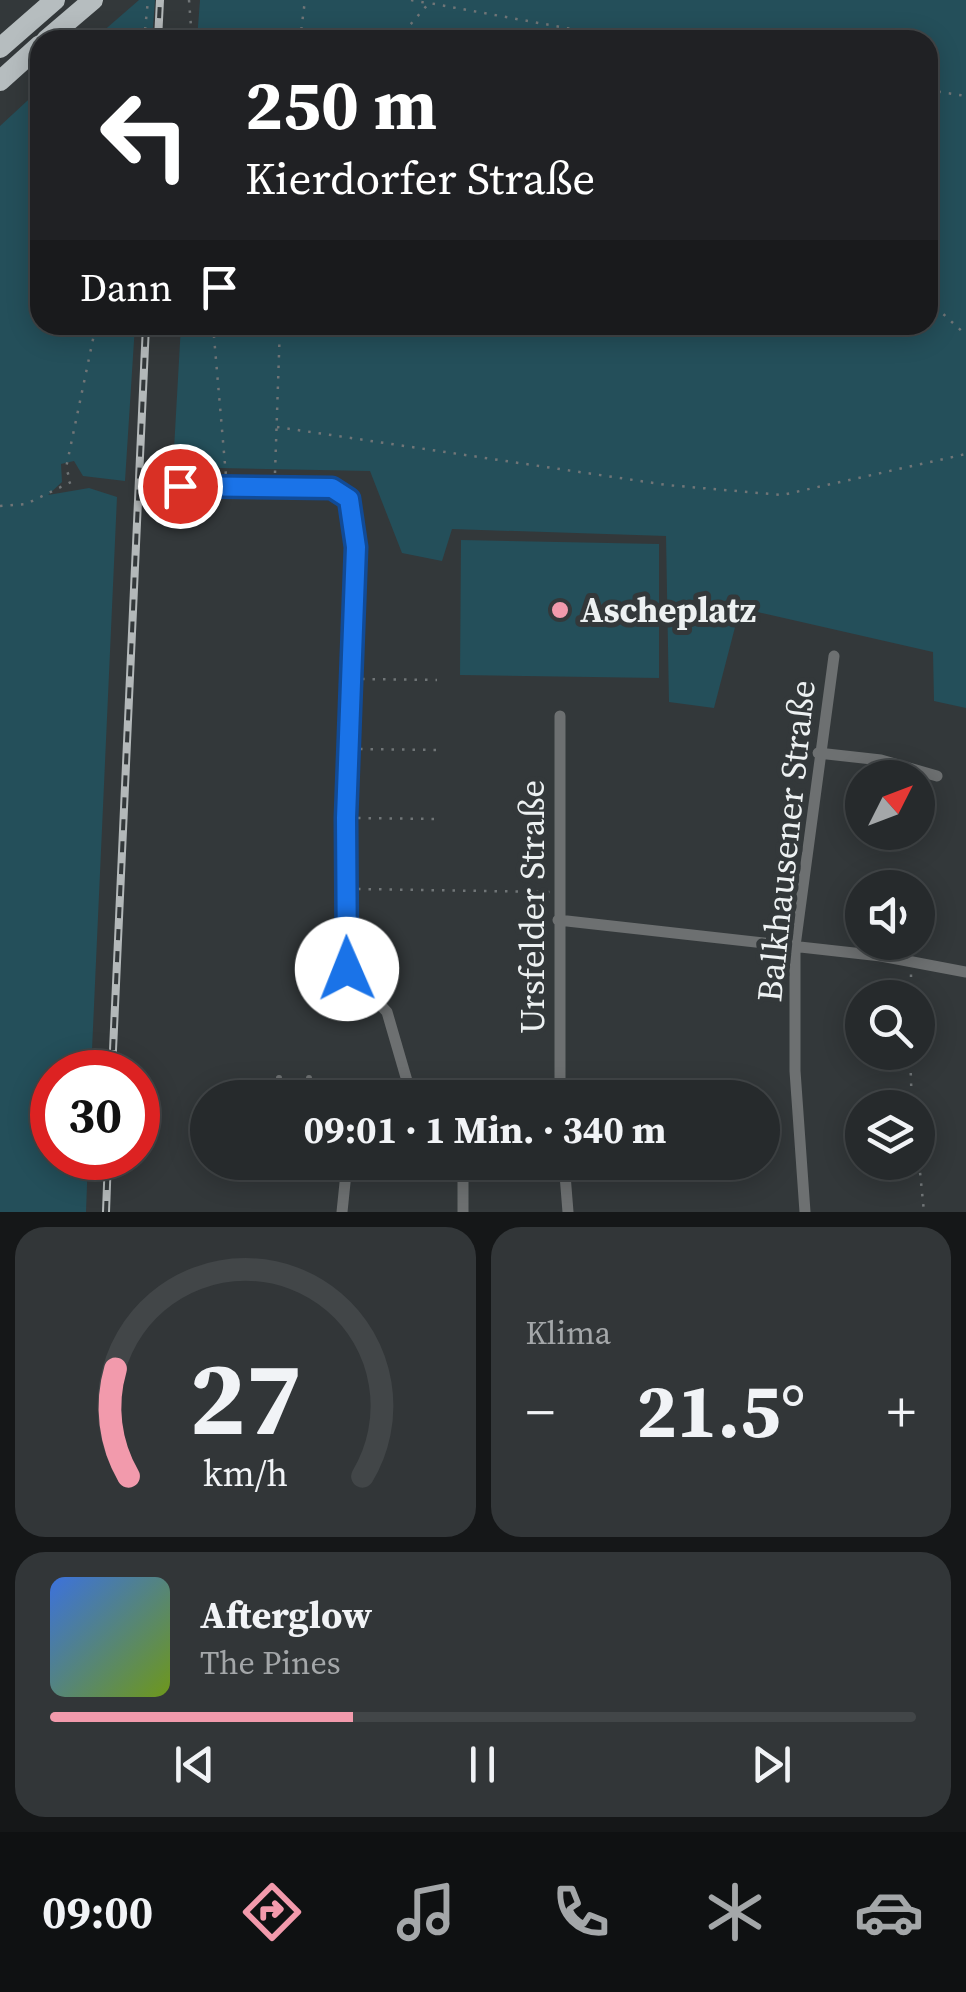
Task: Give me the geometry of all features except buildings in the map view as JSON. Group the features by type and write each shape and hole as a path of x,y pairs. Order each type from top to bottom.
{"highway":[{"path":"0,48 56,0"},
{"path":"58,30 93,0"},
{"path":"0,81 30,54"}],"street":[{"path":"180,486 332,488 349,499 356,547 346,818 347,969 387,1012 407,1080"},
{"name":"Balkhausener Straße","path":"805,1212 795,1071 796,946 818,753 834,656"},
{"name":"Ursfelder Straße","path":"560,716 560,1080"},
{"path":"818,753 882,760 936,776"},
{"path":"558,920 796,946 966,972"},
{"path":"342,1180 342,1212"},
{"path":"463,1212 464,1180"},
{"path":"565,1180 568,1212"}],"path":[{"path":"145,30 148,0"},
{"path":"189,0 191,30"},
{"path":"302,30 306,0"},
{"path":"411,0 577,30"},
{"path":"406,30 429,3"},
{"path":"938,92 966,96"},
{"path":"938,309 966,335"},
{"path":"0,506 26,504 71,482 66,468 94,335"},
{"path":"214,335 227,487"},
{"path":"275,488 280,335"},
{"path":"278,428 667,485 782,496 966,454"},
{"path":"350,678 436,680"},
{"path":"348,749 440,750"},
{"path":"346,818 436,819"},
{"path":"347,889 558,892"},
{"path":"911,961 911,980"},
{"path":"921,1180 924,1212"}],"shaded area":[{"path":"139,0 155,0 153,30 104,30"},
{"path":"200,0 966,0 966,708 934,701 933,652 740,608 714,708 669,702 666,536 452,529 442,561 402,553 370,471 173,467 180,335 938,335 938,30 198,30"},
{"path":"30,98 30,335 134,335 125,481 83,476 74,461 61,464 62,482 48,495 89,488 117,497 92,1050 30,1050 30,1180 87,1180 86,1212 0,1212 0,126"},
{"name":"Ascheplatz","path":"461,540 659,544 659,678 460,675"}],"railway":[{"path":"158,30 160,0"},
{"path":"113,1050 146,335"},
{"path":"106,1212 107,1180"}],"place":[{"name":"Ascheplatz","path":"560,610"}],"route":[{"path":"180,486 332,488 349,499 356,547 346,818 347,969"}]}
